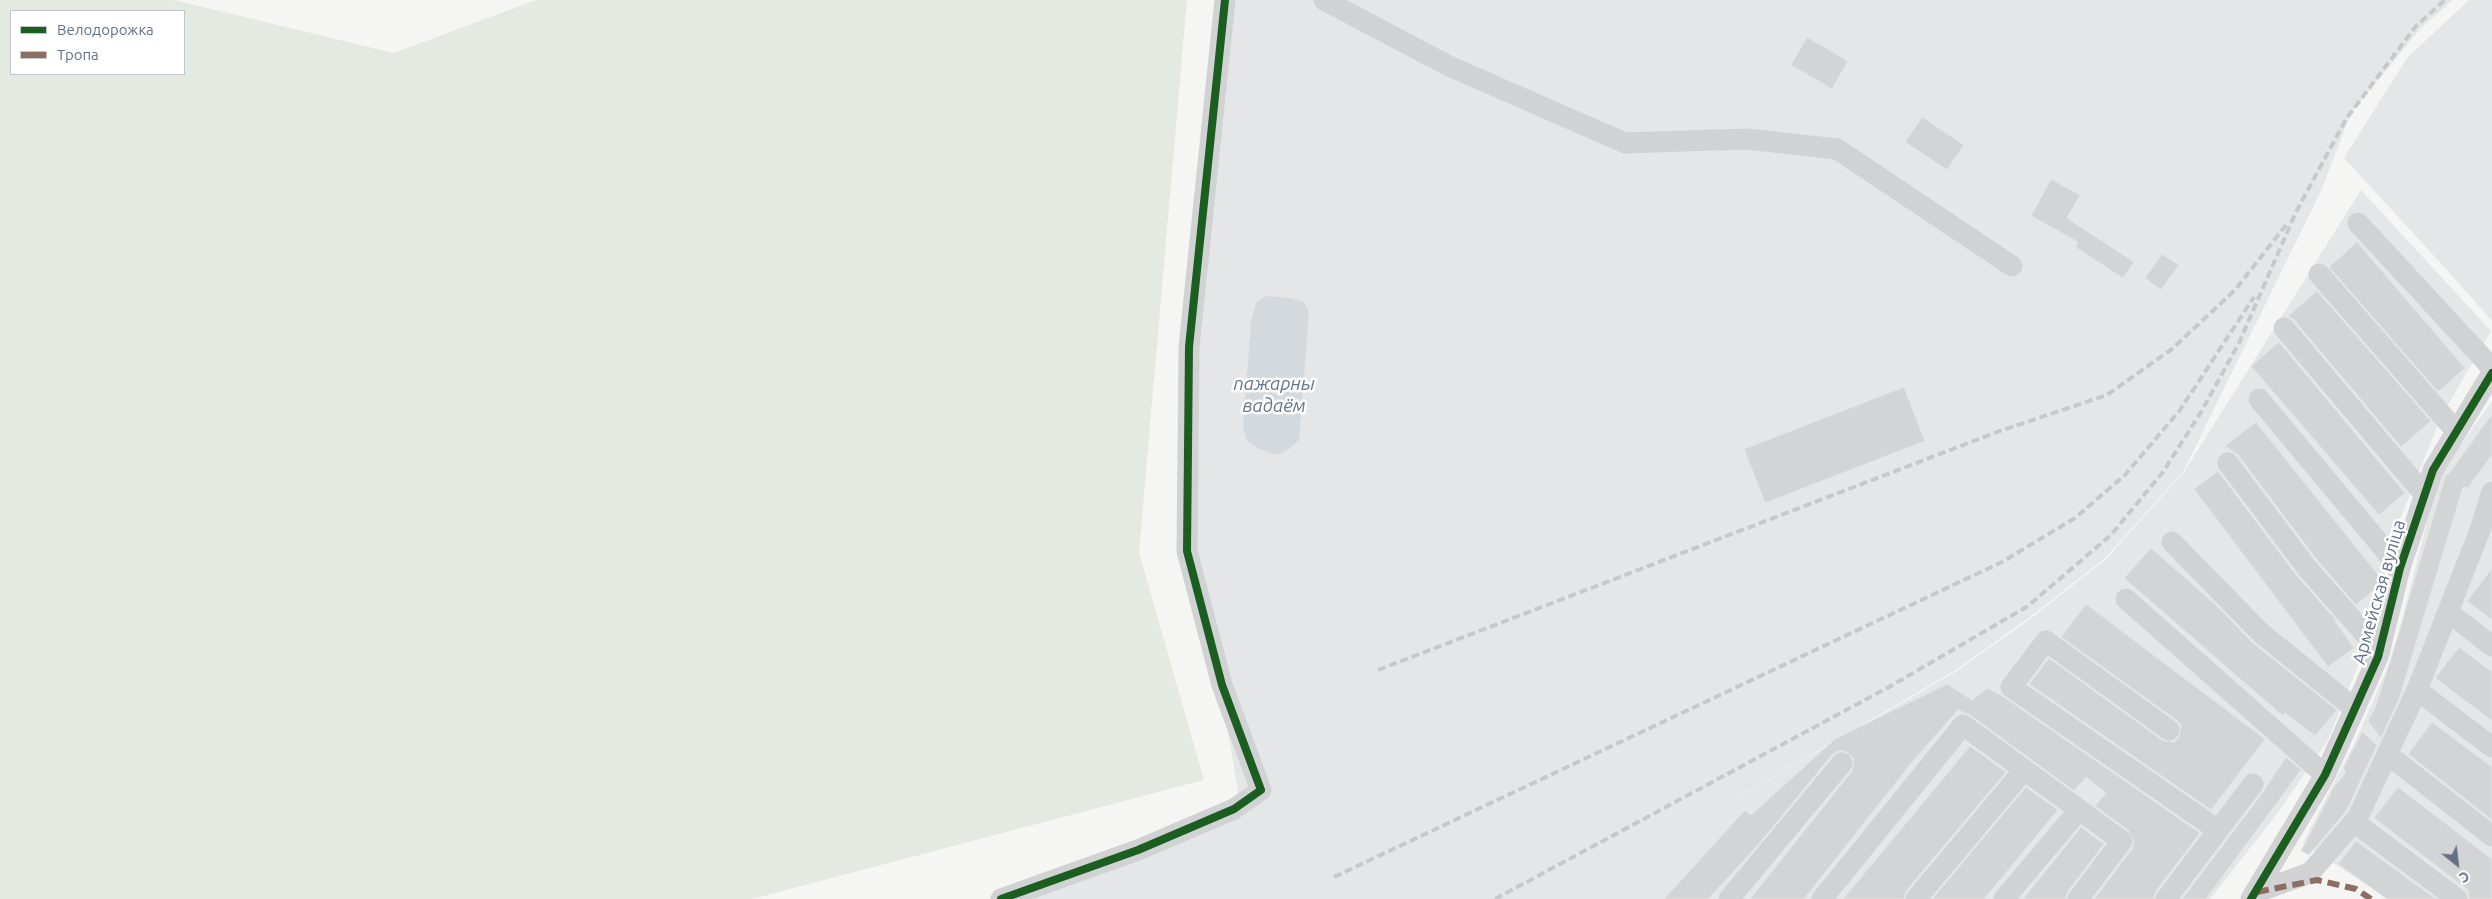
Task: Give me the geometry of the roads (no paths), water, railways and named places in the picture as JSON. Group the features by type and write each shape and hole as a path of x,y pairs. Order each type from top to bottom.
{"street":[{"path":"1001,899 1138,850 1234,808 1261,790 1222,685 1187,551 1189,346 1225,0"},
{"path":"1324,0 1449,66 1625,143 1746,139 1837,149 2012,266"},
{"path":"2358,223 2492,368"},
{"path":"2320,274 2456,430"},
{"path":"2284,328 2424,494"},
{"name":"Армейская вуліца","path":"2254,896 2325,775 2380,650 2400,568 2433,470 2492,373"},
{"path":"2259,399 2400,568"},
{"path":"2228,463 2307,568 2380,650"},
{"path":"2254,896 2310,873 2354,822 2417,690 2448,612 2486,538 2492,492"},
{"path":"2172,542 2261,633 2355,708"},
{"path":"2126,599 2325,775"},
{"path":"2448,612 2492,646"},
{"path":"2169,730 2046,640 2011,687 2218,830"},
{"path":"2417,690 2492,747"},
{"path":"1822,899 1963,725 2122,841 2078,899"},
{"path":"2387,754 2492,836"},
{"path":"1729,899 1842,763"},
{"path":"1916,899 2024,770"},
{"path":"2166,899 2252,784"},
{"path":"2004,899 2079,810"},
{"path":"2354,822 2457,899"}],"water":[{"name":"пажарны вадаём","path":"1265,296 1291,298 1304,302 1309,312 1299,440 1285,452 1274,455 1257,448 1247,441 1243,427 1251,322 1256,303"}],"railway":[{"path":"1495,899 1889,687 2028,606 2111,535 2163,472 2201,412 2239,343 2296,212 2346,119 2416,26 2445,0"},
{"path":"1378,670 1997,432 2107,395 2172,349 2235,290 2286,225"},
{"path":"1334,877 2002,562 2075,518 2125,475 2180,410 2254,297"}]}
